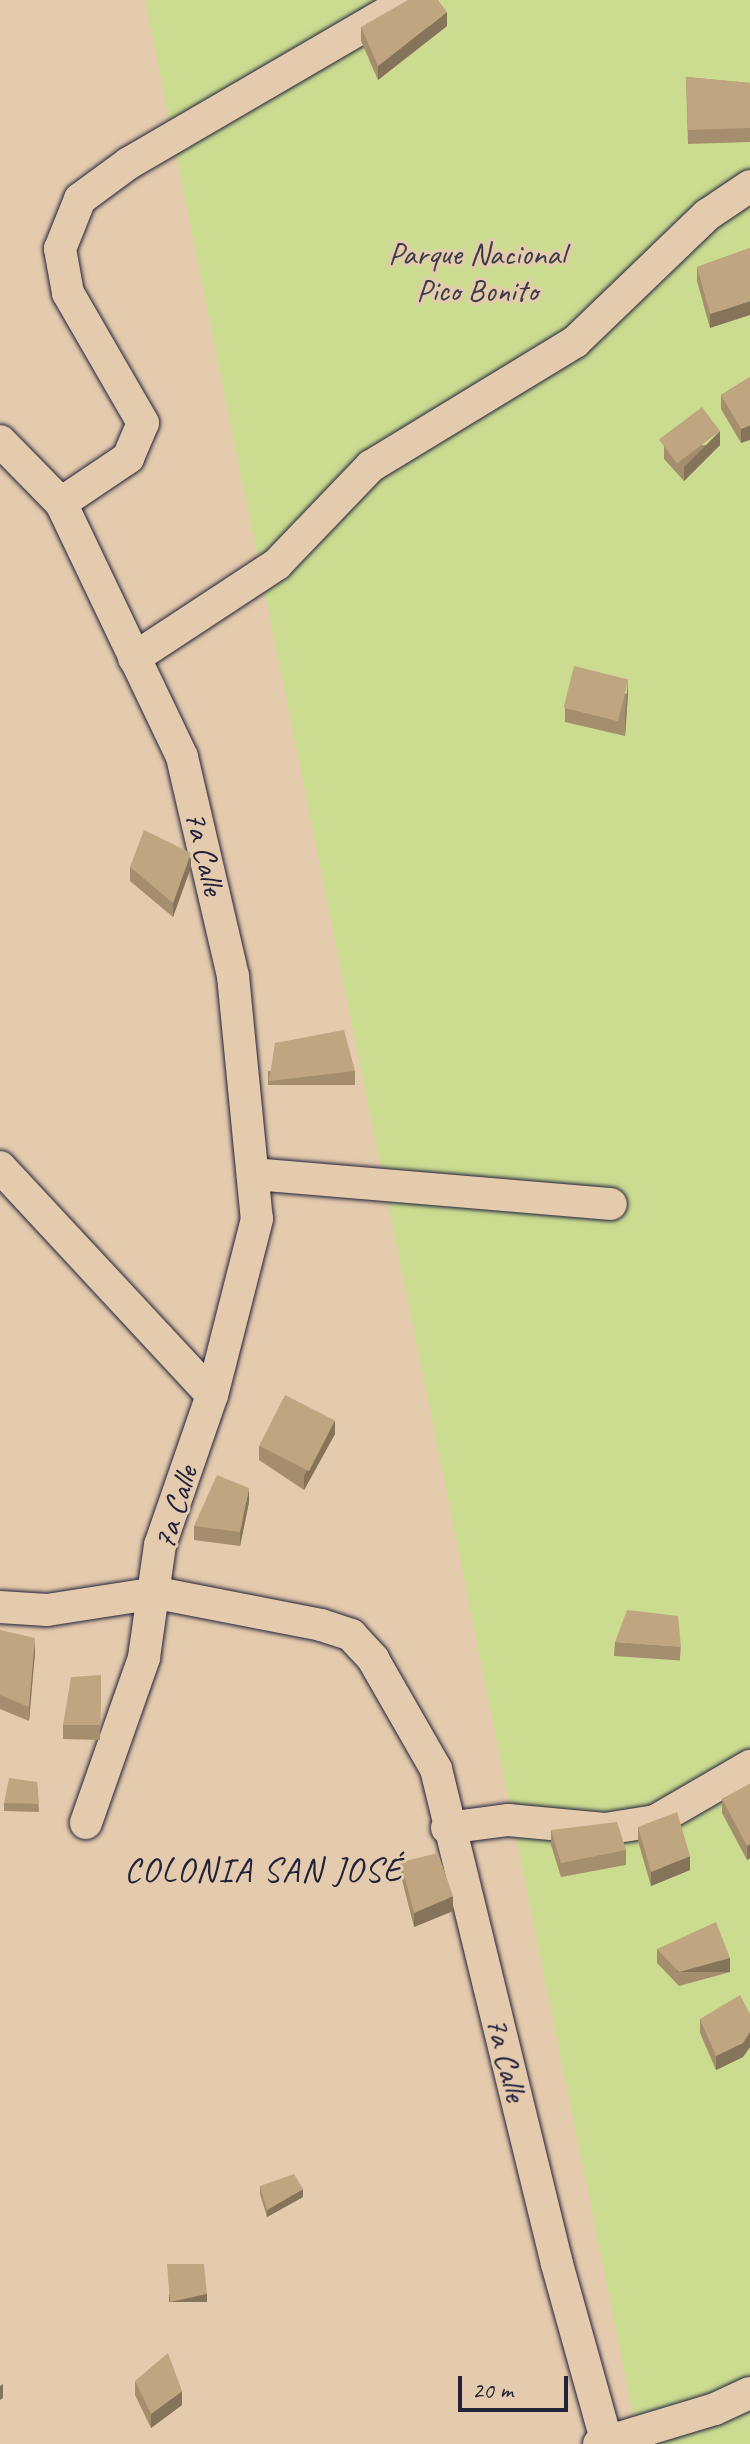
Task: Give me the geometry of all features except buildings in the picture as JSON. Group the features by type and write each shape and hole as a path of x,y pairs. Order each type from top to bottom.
{"street":[{"path":"61,503 128,458 143,423 68,293 60,249 80,199 129,163 409,0"},
{"path":"134,658 277,564 371,466 575,342 707,215 750,186"},
{"name":"7a Calle","path":"0,441 61,503 182,757 233,976 257,1219 212,1395 160,1545 157,1593 351,1635 373,1659 436,1769 447,1828 602,2442"},
{"path":"0,1167 212,1395"},
{"path":"253,1174 611,1204"},
{"path":"0,1607 47,1610 157,1593 144,1658 86,1823"},
{"path":"447,1828 508,1820 605,1829 655,1821 750,1766"},
{"path":"602,2442 715,2409 750,2393"}],"green space":[{"name":"Parque Nacional Pico Bonito","path":"145,0 750,0 750,2444 639,2444"}],"district":[{"name":"COLONIA SAN JOSÉ","path":"264,1870"}]}
